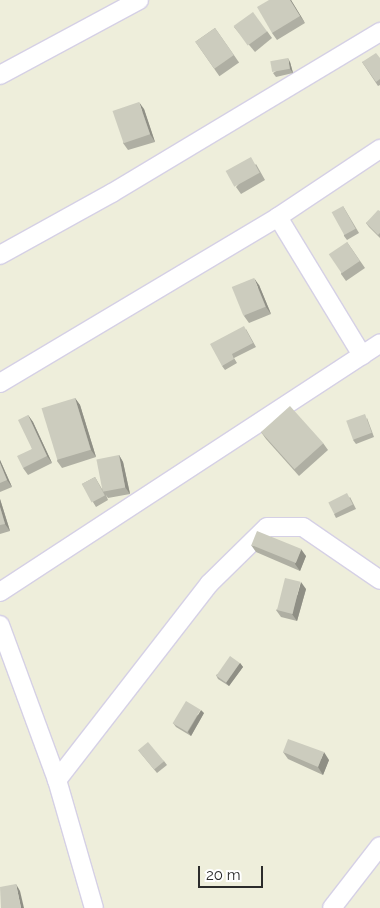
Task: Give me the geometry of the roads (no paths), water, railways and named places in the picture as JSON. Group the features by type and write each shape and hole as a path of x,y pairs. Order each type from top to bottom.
{"street":[{"path":"0,75 140,0"},
{"path":"0,255 112,193 380,32"},
{"path":"0,383 278,217 380,149"},
{"path":"278,217 362,355"},
{"path":"0,592 380,343"},
{"path":"57,780 209,584 267,527 303,527 380,580"},
{"path":"0,625 57,780 94,908"},
{"path":"332,908 380,846"}]}
